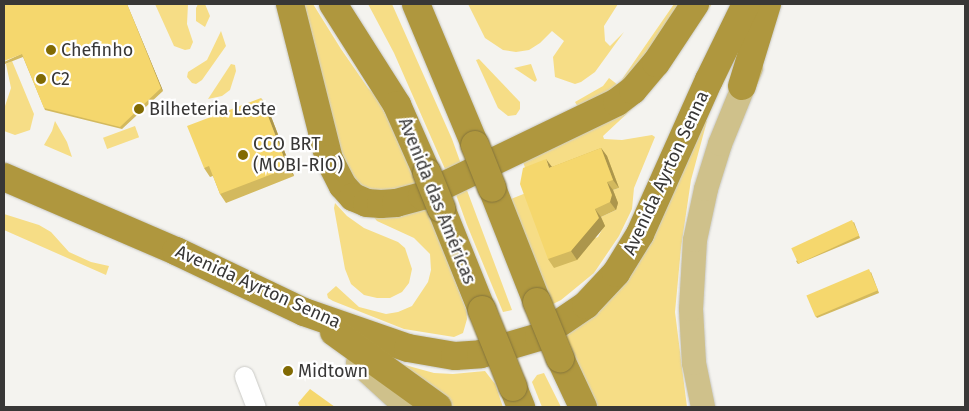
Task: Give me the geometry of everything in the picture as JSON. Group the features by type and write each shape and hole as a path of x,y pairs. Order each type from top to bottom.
{"highway":[{"path":"290,4 332,167 342,186 353,197 367,203 381,204 396,203 422,196 617,102 633,90 656,64 695,4"},
{"name":"Avenida das Américas","path":"333,4 397,105 427,173 517,397"},
{"path":"416,4 475,145 560,358 584,407"},
{"path":"709,80 733,4"},
{"name":"Avenida Ayrton Senna","path":"4,177 176,251 304,312 408,348 448,355 481,354 539,337 565,321 604,288 630,253 746,4"},
{"path":"742,86 767,4"},
{"path":"304,312 438,407"}],"main road":[{"path":"703,407 694,363 691,309 696,240 706,189 720,144 742,86 782,4"},
{"path":"304,312 337,346 368,371 406,407"}],"street":[{"path":"244,376 256,407"}],"shaded area":[{"path":"155,4 188,4 187,24 193,42 190,49 185,50 174,46"},
{"path":"198,4 205,4 210,16 205,27 196,21 196,8"},
{"path":"297,4 313,4 368,88 380,99 417,184 377,197 347,182"},
{"path":"368,4 392,4 452,139 461,164 445,169 394,53"},
{"path":"468,4 618,4 604,26 605,41 610,46 624,32 595,72 575,84 555,77 553,57 564,41 552,31 540,43 529,50 516,52 503,50 485,38"},
{"path":"674,4 682,4 654,48 617,89 579,109 575,102 603,86 609,78 618,85"},
{"path":"705,4 712,4 665,74 648,94 603,136 604,139 622,140 652,135 655,137 634,188 632,209 619,236 594,273 561,300 553,304 551,303 511,199 526,193 577,259 591,243 590,240 598,237 604,226 601,217 616,210 613,190 619,188 528,176 523,162 608,114"},
{"path":"221,31 226,46 202,80 196,84 192,83 187,77 188,72 207,60"},
{"path":"479,59 520,102 520,109 516,115 508,116 498,108 476,60"},
{"path":"12,61 34,114 30,130 15,135 4,131 4,109 11,88 6,64"},
{"path":"231,64 235,65 236,71 230,90 222,96 208,99"},
{"path":"531,64 537,80 535,82 514,68"},
{"path":"701,119 707,121 691,180 681,248 675,312 687,407 596,407 562,336"},
{"path":"55,121 67,142 72,157 44,145"},
{"path":"135,126 139,137 107,149 103,138"},
{"path":"465,185 512,310 503,312 467,225 454,189"},
{"path":"335,203 347,216 364,228 398,242 405,248 412,269 409,283 402,292 390,298 377,298 364,295 351,284 345,269 334,208"},
{"path":"425,204 466,309 467,319 463,333 454,337 404,329 333,301 328,298 327,294 336,286 359,307 386,314 398,312 412,306 428,282 431,270 430,254 414,238 377,221 372,215"},
{"path":"4,214 39,225 51,232 69,252 91,262 109,266 106,275 4,230"},
{"path":"394,362 434,373 453,374 485,371 495,384 503,407 449,407"},
{"path":"544,373 561,407 542,407 532,382 537,375"}],"building":[{"path":"4,4 127,4 161,88 120,127 44,108 22,54 4,61"},
{"name":"CCO BRT (MOBI-RIO)","path":"261,98 288,168 220,194 209,166 204,168 187,126"},
{"path":"601,148 613,180 607,182 612,195 610,202 595,209 599,218 571,251 548,259 520,184 523,168 546,159 549,168"},
{"path":"852,220 859,235 798,264 791,248"},
{"path":"869,269 878,290 815,317 806,296"},
{"path":"310,389 335,407 300,407 298,403"}],"place":[{"name":"Chefinho","path":"51,50"},
{"name":"C2","path":"41,79"},
{"name":"Bilheteria Leste","path":"139,109"},
{"name":"CCO BRT (MOBI-RIO)","path":"243,155"},
{"name":"Midtown","path":"288,371"}]}
